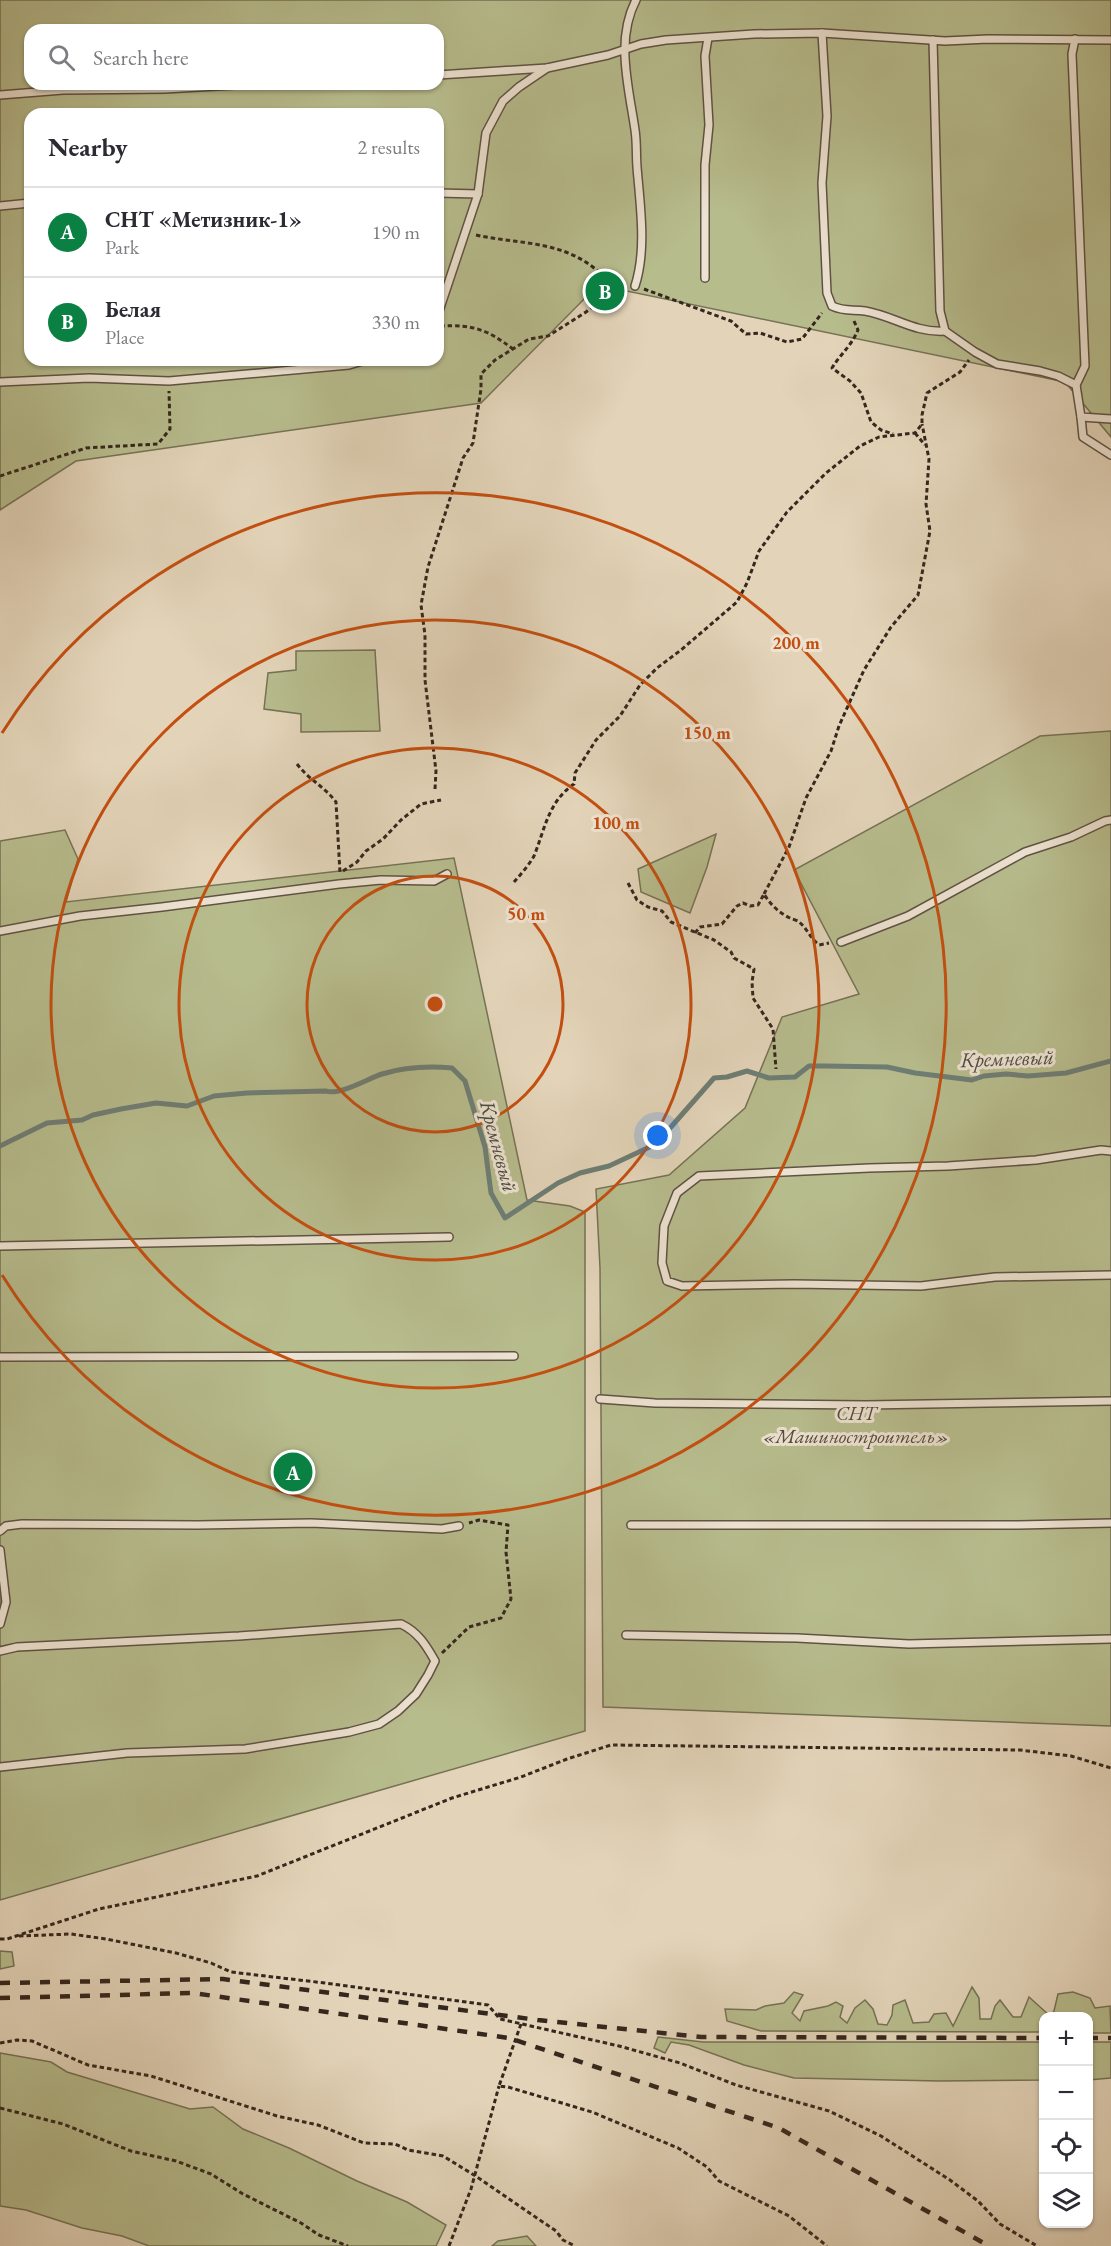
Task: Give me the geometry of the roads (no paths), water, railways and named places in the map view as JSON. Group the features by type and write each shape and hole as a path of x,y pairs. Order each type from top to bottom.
{"lane":[{"path":"634,286 638,275 641,250 639,195 635,134 624,62 626,29 630,10 636,0"},
{"path":"822,33 827,116 822,183 824,249 827,293 832,306 844,311 865,311 928,332 945,331 997,364 1040,371 1058,376 1076,385"},
{"path":"444,75 546,68 666,40 754,34 822,33 933,40 1111,40"},
{"path":"705,278 705,165 709,125 705,56 708,38"},
{"path":"1075,39 1072,54 1085,366 1076,385 1083,437 1111,455"},
{"path":"933,40 940,311 945,331"},
{"path":"444,296 478,194 486,132 503,101 546,68"},
{"path":"0,95 63,90"},
{"path":"444,193 478,194"},
{"path":"0,206 24,204"},
{"path":"0,382 89,378 169,381 338,366"},
{"path":"1081,417 1111,419"},
{"path":"841,942 908,916 1025,852 1071,837 1111,820"},
{"path":"0,931 80,916 328,886 381,880 434,881 447,874"},
{"path":"1111,1151 1101,1150 1036,1160 948,1166 699,1176 677,1192 664,1226 662,1263 667,1281 682,1286 794,1284 921,1286 995,1277 1111,1275"},
{"path":"0,1246 449,1237"},
{"path":"0,1357 514,1356"},
{"path":"600,1399 655,1403 866,1405 1111,1401"},
{"path":"0,1531 6,1526 22,1524 198,1526 310,1523 442,1529 459,1526"},
{"path":"632,1526 1111,1523"},
{"path":"0,1550 6,1602 0,1624"},
{"path":"0,1651 17,1647 239,1636 401,1624 413,1629 435,1661 416,1694 398,1711 379,1724 245,1749 127,1753 0,1767"},
{"path":"626,1635 797,1638 909,1644 1111,1639"}],"waterway":[{"name":"Кремневый","path":"0,1146 47,1123 82,1120 93,1115 121,1109 156,1103 187,1106 214,1096 247,1093 332,1092 399,1070 426,1067 452,1068 465,1081 485,1147 491,1193 505,1218 558,1183 580,1173 609,1166 656,1144 714,1078 747,1071 769,1078 795,1077 809,1066 825,1066 887,1067 972,1080 984,1076 1006,1074 1028,1076 1066,1073 1111,1061"}],"railway":[{"path":"0,1983 223,1979 538,2020 701,2037 1039,2038"},
{"path":"0,1998 193,1993 509,2038 779,2128 989,2246"},
{"path":"1093,2038 1111,2038"}],"place":[{"name":"Белая","path":"605,291"},
{"name":"СНТ «Метизник-1»","path":"293,1472"}],"park label":[{"name":"СНТ «Машиностроитель»","path":"856,1424"}]}
